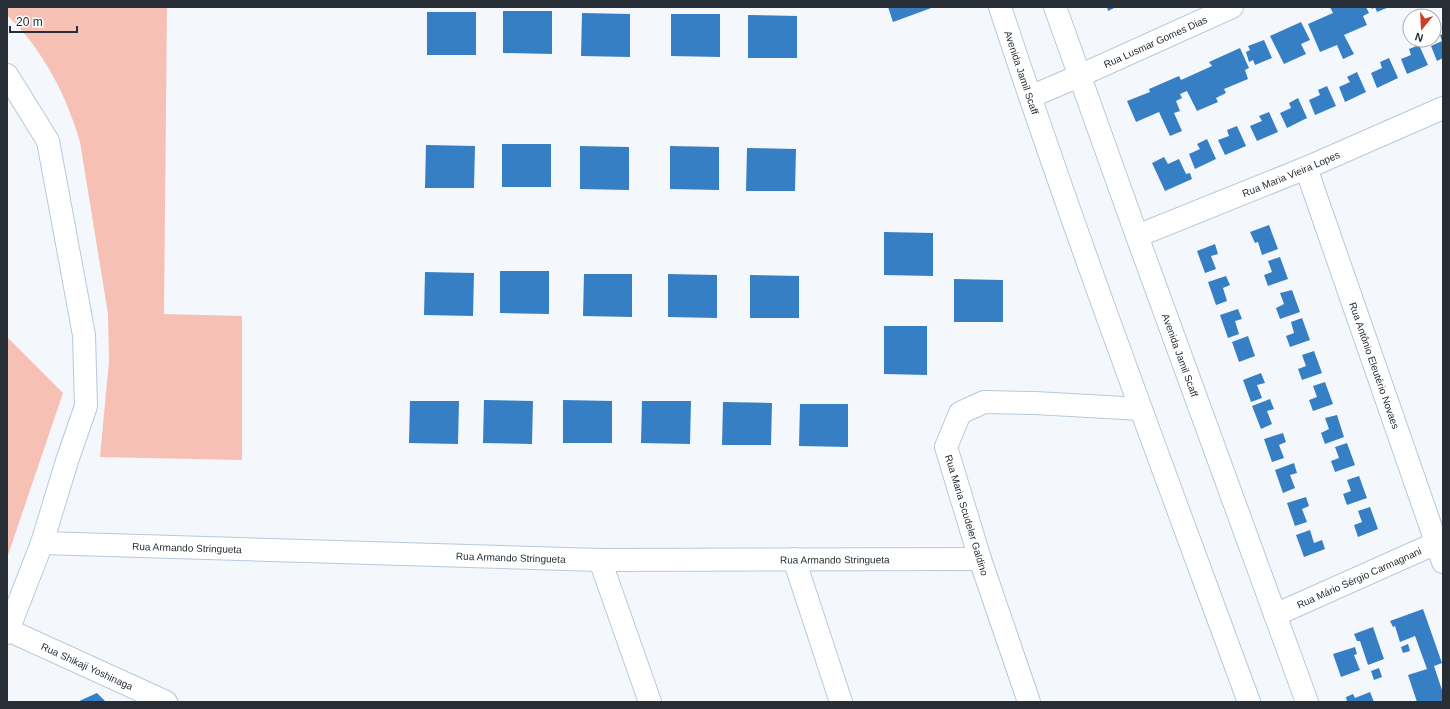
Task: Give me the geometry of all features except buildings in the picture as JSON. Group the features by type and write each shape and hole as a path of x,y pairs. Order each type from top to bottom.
{"street":[{"name":"Avenida Jamil Scaff","path":"1000,7 1030,97 1141,409 1249,702"},
{"name":"Avenida Jamil Scaff","path":"1055,7 1307,702"},
{"name":"Rua Lusmar Gomes Dias","path":"1030,97 1232,7"},
{"path":"7,75 48,141 84,335 86,406 42,543 7,632"},
{"name":"Rua Maria Vieira Lopes","path":"1137,236 1306,168 1443,108"},
{"name":"Rua Antônio Eleutério Novaes","path":"1306,168 1441,548"},
{"name":"Rua Maria Scudeler Galdino","path":"1029,702 980,559 946,447 960,413 984,402 1035,403 1141,409"},
{"name":"Rua Armando Stringueta","path":"42,543 600,560 980,559"},
{"name":"Rua Mário Sérgio Carmagnani","path":"1275,615 1441,548"},
{"path":"794,559 841,702"},
{"path":"600,560 650,702"},
{"name":"Rua Shikaji Yoshinaga","path":"7,632 166,702"}],"shaded area":[{"path":"7,7 167,7 164,314 242,316 242,460 100,457 109,361 108,314 80,142 68,107 52,74 32,43 7,15"},
{"path":"7,337 63,393 7,558"}]}
